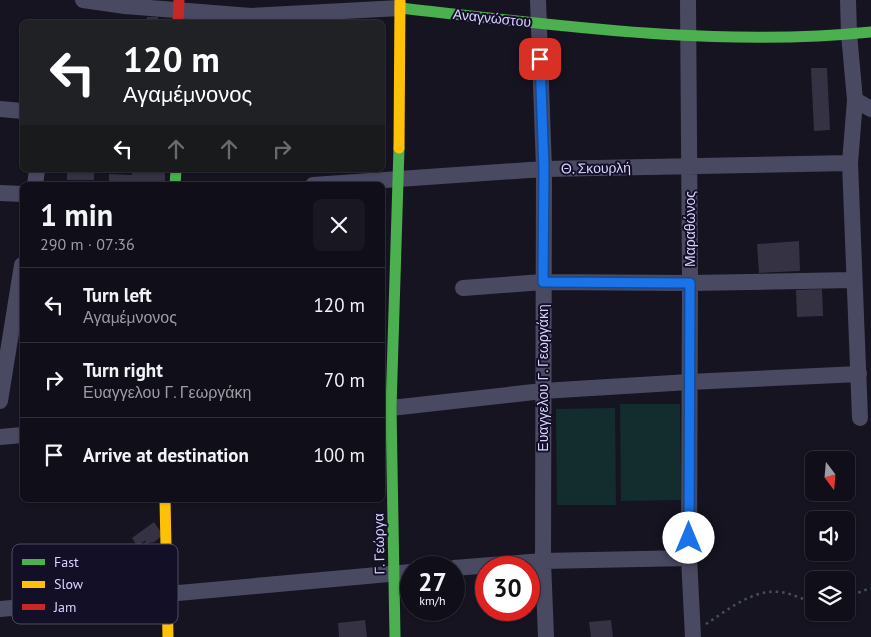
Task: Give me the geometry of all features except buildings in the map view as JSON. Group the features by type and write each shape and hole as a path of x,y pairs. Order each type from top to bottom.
{"street":[{"name":"Αναγνώστου","path":"83,0 125,6 251,16 400,4 539,22 687,35 804,37 871,32"},
{"name":"Ευαγγελου Γ. Γεωργάκη","path":"538,0 544,169 543,391 546,637"},
{"name":"Μαραθώνος","path":"688,0 690,166 689,558 693,635"},
{"path":"848,0 849,34 856,100 850,163 853,280 860,418"},
{"name":"Γ. Γεώργα","path":"400,4 399,180 387,408 401,556"},
{"path":"856,100 871,108"},
{"path":"0,109 20,111"},
{"name":"Θ. Σκουρλή","path":"365,182 544,169 850,163"},
{"path":"0,193 20,194"},
{"path":"463,288 543,282 690,283 853,280"},
{"path":"0,401 18,317 20,291"},
{"path":"387,408 543,391 859,374"},
{"path":"0,437 20,435"},
{"path":"165,502 165,544"},
{"path":"465,567 544,561 689,558"},
{"path":"178,593 400,573"},
{"name":"Γ. Γεώργα","path":"395,637 400,597"},
{"path":"167,624 168,637"}],"path":[{"path":"855,594 871,588"},
{"path":"693,635 741,602 760,593 780,592 805,599"}],"green space":[{"path":"620,404 680,404 681,500 621,501"},
{"path":"615,408 616,505 557,505 556,409"}],"traffic: fast":[{"path":"400,8 576,27 694,36 812,36 871,32"},
{"path":"395,637 391,408 399,148"},
{"path":"175,182 176,172"}],"traffic: slow":[{"path":"399,148 400,0"},
{"path":"165,502 166,544"},
{"path":"168,624 168,637"}],"traffic: jam":[{"path":"178,20 179,0"}],"route":[{"path":"540,59 544,169 543,282 690,283 689,538"}]}
